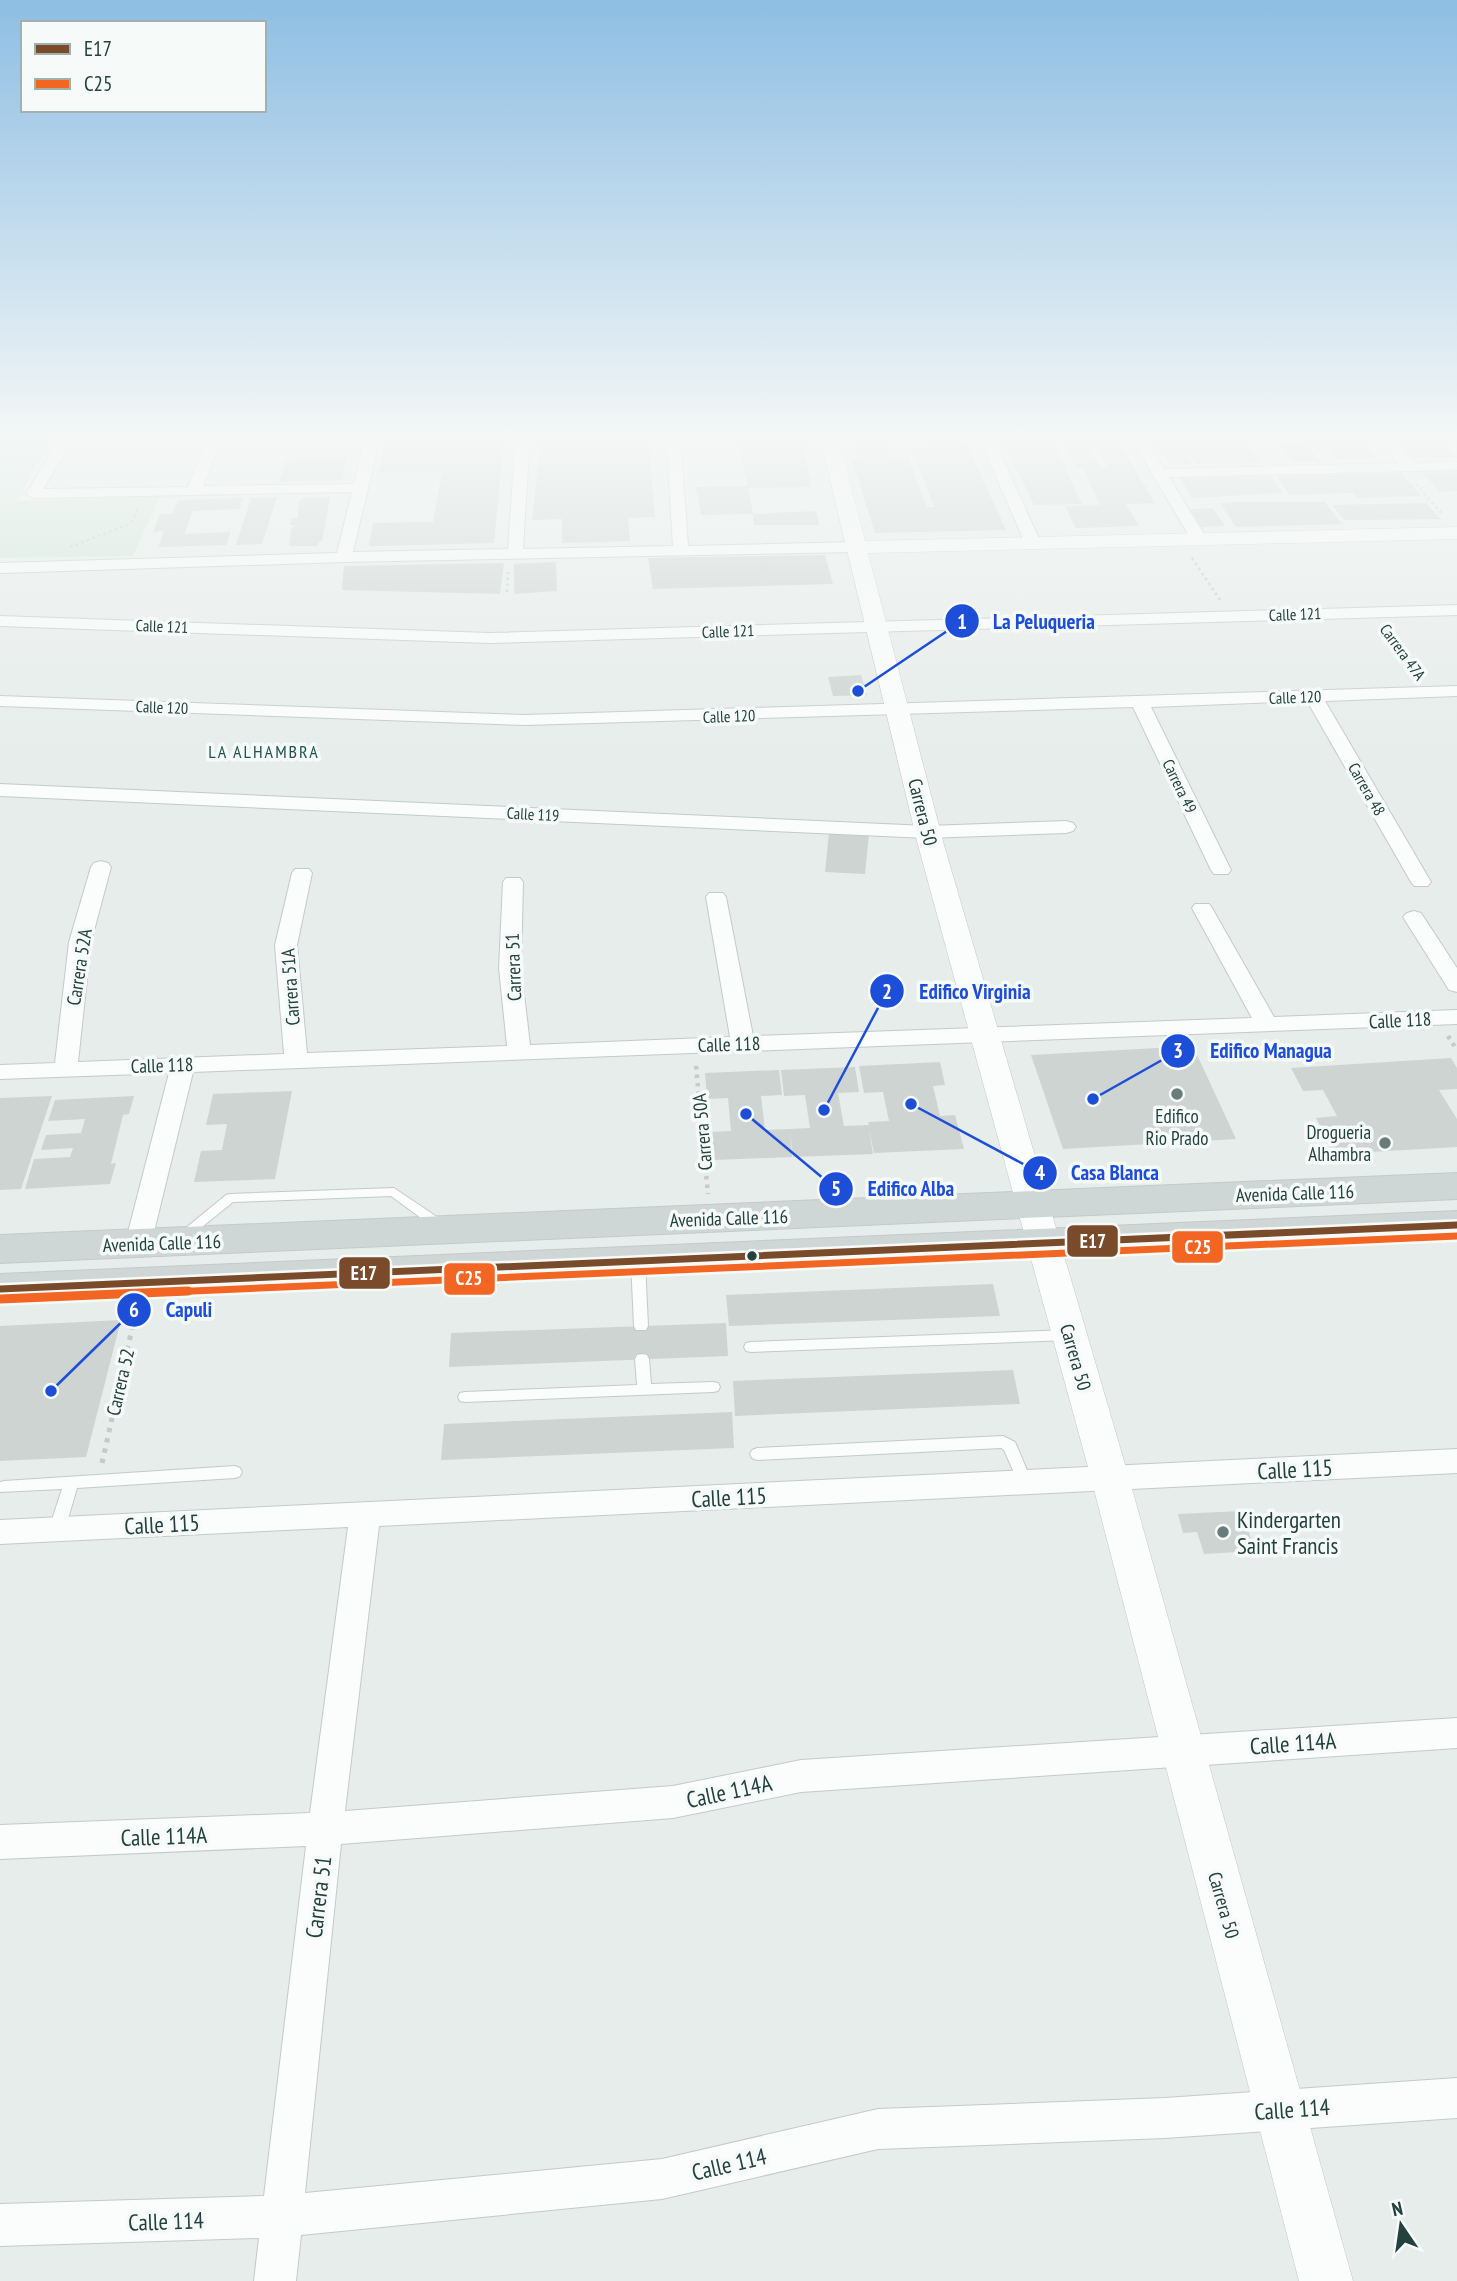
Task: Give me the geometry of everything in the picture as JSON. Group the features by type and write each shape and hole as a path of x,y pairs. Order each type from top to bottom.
{"main road":[{"name":"Avenida Calle 116","path":"0,1249 152,1256 638,1261 1457,1186"},
{"name":"Avenida Calle 116","path":"0,1289 152,1256 447,1230 710,1219 1038,1224 1457,1225"}],"street":[{"path":"344,557 348,539"},
{"path":"515,554 516,539"},
{"path":"680,539 681,550"},
{"name":"Carrera 50","path":"854,539 928,832 1110,1478 1181,1751 1282,2110 1326,2281"},
{"path":"0,568 344,557 1200,539"},
{"name":"Calle 121","path":"0,621 489,638 1457,610"},
{"name":"Calle 120","path":"0,701 525,720 1457,691"},
{"name":"Carrera 48","path":"1313,696 1421,881"},
{"name":"Carrera 49","path":"1139,701 1221,870"},
{"name":"Calle 119","path":"0,790 928,832 1066,827"},
{"name":"Carrera 52A","path":"66,1069 80,942 101,867"},
{"name":"Carrera 51A","path":"296,1060 286,945 302,873"},
{"name":"Carrera 51","path":"513,882 510,968 519,1051"},
{"path":"716,897 743,1044"},
{"path":"1202,908 1268,1026"},
{"path":"1414,917 1457,985"},
{"name":"Calle 118","path":"0,1072 1457,1017"},
{"path":"152,1256 183,1064"},
{"name":"Calle 115","path":"0,1532 1457,1461"},
{"name":"Carrera 51","path":"275,2281 325,1830 365,1514"},
{"name":"Calle 114A","path":"0,1842 325,1830 673,1802 801,1776 1457,1733"},
{"name":"Calle 114","path":"0,2225 195,2221 662,2179 878,2129 1165,2118 1457,2098"}],"lane":[{"path":"638,1261 641,1326"},
{"path":"751,1347 1070,1335"},
{"path":"642,1359 644,1390"},
{"path":"465,1397 713,1387"},
{"path":"757,1454 1003,1442 1010,1446 1025,1482"},
{"path":"4,1487 235,1472"},
{"path":"57,1529 71,1483"}],"path":[{"path":"54,567 68,548 88,539"},
{"path":"1189,540 1230,616"},
{"name":"Carrera 47A","path":"1373,612 1432,692"},
{"name":"Carrera 50A","path":"694,1045 710,1219"},
{"name":"Carrera 52","path":"97,1482 152,1256"}],"green space":[{"path":"0,539 140,539 133,556 0,558"}],"building":[{"path":"161,539 228,539 226,545 158,547"},
{"path":"238,539 263,539 262,544 236,545"},
{"path":"290,539 322,539 317,546 289,546"},
{"path":"370,539 494,539 494,543 369,546"},
{"path":"562,539 630,541 562,543"},
{"path":"825,555 833,584 653,589 648,558"},
{"path":"556,562 557,591 514,594 514,564"},
{"path":"504,563 500,594 342,590 344,566"},
{"path":"861,675 867,695 833,696 828,677"},
{"path":"829,832 869,834 865,874 825,872"},
{"path":"1193,1046 1236,1139 1063,1149 1031,1055"},
{"path":"1451,1058 1457,1068 1457,1089 1439,1090 1457,1119 1457,1147 1335,1154 1316,1118 1337,1116 1323,1090 1303,1091 1291,1068"},
{"path":"940,1062 945,1085 933,1086 940,1116 955,1115 964,1149 874,1153 869,1129 873,1154 793,1157 790,1131 792,1157 713,1160 710,1132 731,1131 728,1098 707,1099 705,1073 779,1070 782,1095 761,1096 765,1130 790,1129 810,1128 805,1095 784,1096 781,1070 855,1067 859,1092 838,1093 844,1126 869,1125 868,1122 889,1121 883,1092 864,1093 859,1066"},
{"path":"292,1091 275,1179 194,1182 201,1151 222,1150 227,1124 206,1125 213,1094"},
{"path":"52,1096 21,1189 0,1190 0,1098"},
{"path":"134,1096 129,1114 123,1115 111,1164 116,1163 110,1184 25,1189 34,1159 70,1157 73,1148 41,1150 46,1135 81,1133 85,1119 48,1121 55,1100"},
{"path":"993,1284 1000,1316 729,1326 726,1295"},
{"path":"121,1320 86,1457 0,1461 0,1326"},
{"path":"726,1323 728,1356 449,1367 451,1333"},
{"path":"1013,1370 1020,1404 735,1416 733,1381"},
{"path":"732,1412 734,1448 441,1460 444,1424"},
{"name":"Kindergarten Saint Francis","path":"1242,1511 1255,1551 1204,1554 1197,1532 1183,1533 1178,1514"}],"transit line":[{"name":"E17","path":"0,1289 1457,1225"},
{"name":"C25","path":"0,1299 1457,1236"}],"place":[{"name":"La Peluqueria","path":"858,691"},
{"name":"Edifico Rio Prado","path":"1177,1094"},
{"name":"Edifico Managua","path":"1093,1099"},
{"name":"Casa Blanca","path":"911,1104"},
{"name":"Edifico Virginia","path":"824,1110"},
{"name":"Edifico Alba","path":"746,1114"},
{"name":"Drogueria Alhambra","path":"1385,1143"},
{"name":"Capuli","path":"51,1391"},
{"name":"Kindergarten Saint Francis","path":"1223,1532"}],"district":[{"name":"LA ALHAMBRA","path":"264,751"}]}
